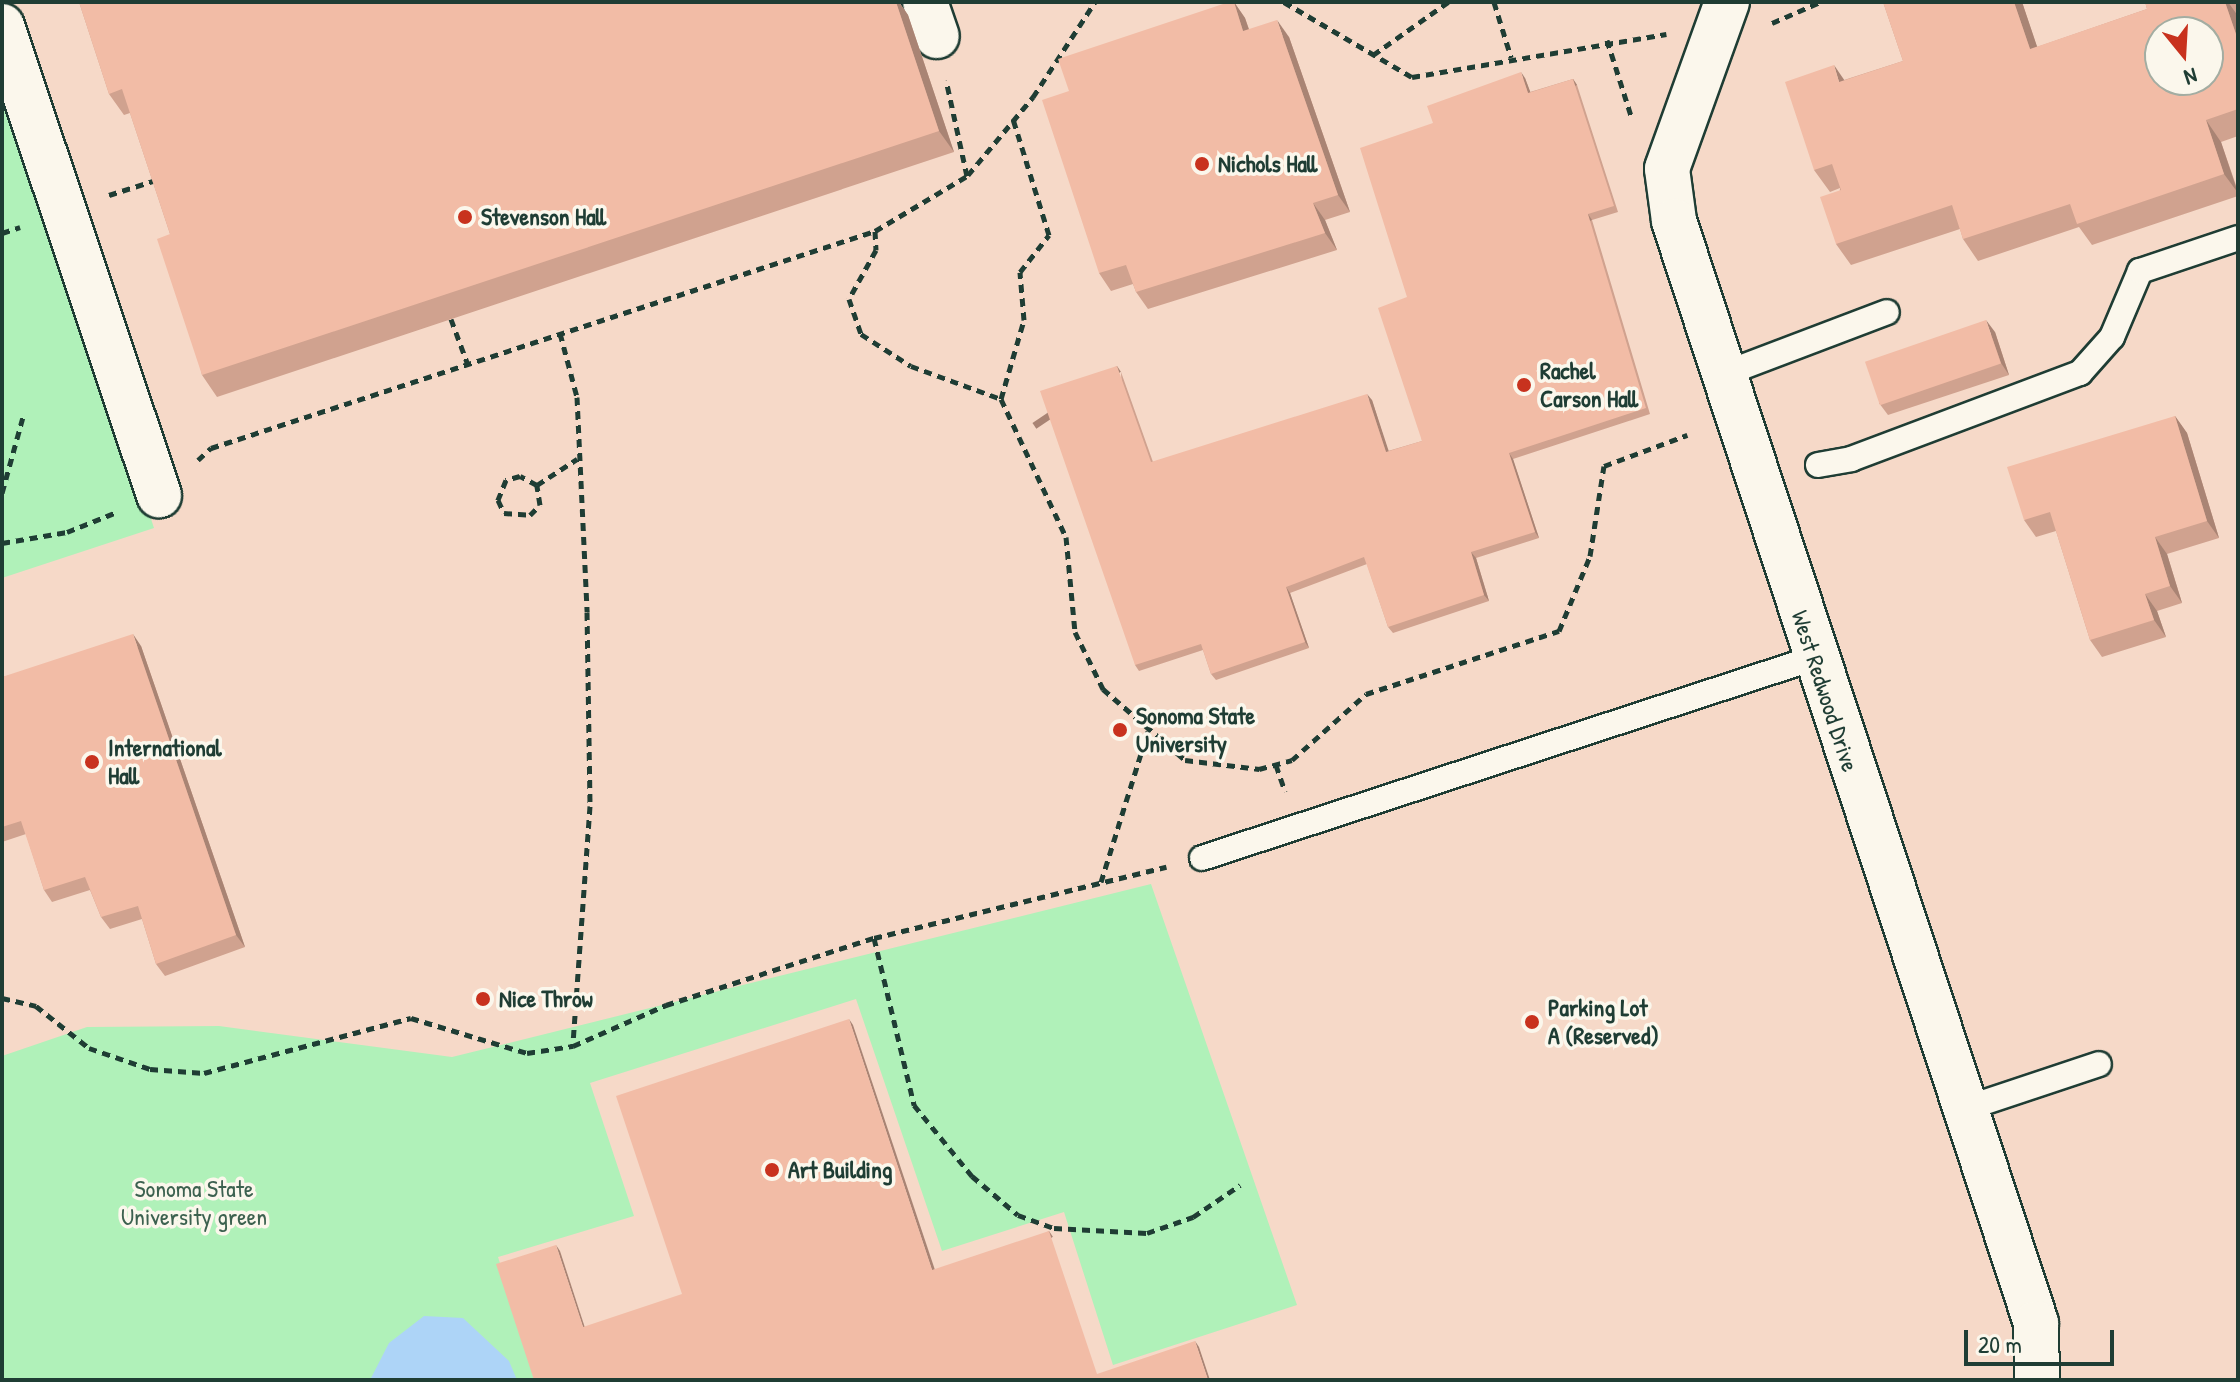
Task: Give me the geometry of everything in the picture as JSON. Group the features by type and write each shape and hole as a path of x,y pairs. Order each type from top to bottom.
{"street":[{"name":"West Redwood Drive","path":"1722,16 1667,169 1674,221 1814,658 2036,1323 2037,1380"},
{"path":"2,26 159,495"}],"lane":[{"path":"1818,465 1851,459 2080,373 2112,337 2140,271 2238,238"},
{"path":"1724,374 1887,312"},
{"path":"1202,858 1814,658"},
{"path":"1964,1109 2099,1064"}],"path":[{"path":"2,543 67,532 159,495 211,448 875,231 967,176 1013,119 1095,2"},
{"path":"1284,2 1412,77 1722,16 1780,22 1820,2"},
{"path":"1373,55 1448,2"},
{"path":"1494,2 1511,57"},
{"path":"931,19 967,176"},
{"path":"1607,40 1636,131"},
{"path":"1013,119 1049,235 1020,272 1024,320 1001,399 1066,537 1075,632 1103,689 1185,760 1223,769 1276,765 1292,760 1366,694 1559,631 1590,556 1604,466 1687,435"},
{"path":"875,231 876,250 849,299 861,334 911,366 1001,399"},
{"path":"451,319 468,365"},
{"path":"560,333 577,397 590,806 573,1046"},
{"path":"2,493 23,417"},
{"path":"537,485 578,459"},
{"path":"520,476 537,485 536,511 517,519 504,513 498,500 506,480 520,476"},
{"path":"1101,882 1148,731"},
{"path":"1276,765 1287,796"},
{"path":"2,998 36,1006 89,1048 164,1070 204,1073 411,1018 527,1053 573,1046 666,1005 874,938 1202,858"},
{"path":"874,938 914,1105 972,1176 1018,1215 1054,1228 1147,1233 1193,1217 1240,1185"}],"shaded area":[{"name":"Sonoma State University","path":"2,2 2238,2 2238,1380 2,1380"}],"green space":[{"path":"2,67 154,528 2,578"},
{"name":"Sonoma State University green","path":"1151,884 1297,1305 1113,1365 1064,1212 942,1251 856,999 590,1083 634,1216 498,1257 538,1380 2,1380 2,1056 87,1027 219,1026 452,1057"}],"water":[{"path":"424,1316 463,1318 509,1361 517,1380 370,1380 389,1343"}],"building":[{"name":"Stevenson Hall","path":"79,2 896,2 939,131 202,375 157,239 170,234 122,89 109,94"},
{"name":"Nichols Hall","path":"1234,2 1243,31 1277,20 1338,195 1313,203 1325,233 1136,292 1126,265 1099,273 1042,100 1069,91 1058,59"},
{"path":"1883,2 2014,2 2030,49 2147,9 2145,2 2225,2 2238,40 2238,109 2206,120 2224,174 2077,224 2070,204 1963,239 1952,205 1836,244 1820,197 1841,190 1832,164 1814,170 1785,82 1834,65 1839,82 1903,61"},
{"name":"Rachel Carson Hall","path":"1521,72 1528,93 1573,79 1614,206 1588,214 1646,408 1509,453 1535,532 1471,552 1484,595 1388,627 1364,557 1286,587 1305,642 1211,674 1201,644 1135,665 1040,391 1117,366 1151,462 1367,394 1386,452 1422,441 1378,308 1407,297 1360,148 1433,123 1427,106"},
{"path":"1986,320 2001,363 1880,405 1865,362"},
{"path":"2175,416 2207,521 2155,537 2170,586 2145,594 2154,620 2090,640 2050,512 2024,520 2007,467"},
{"name":"International Hall","path":"133,634 236,935 156,964 138,906 101,917 85,877 44,890 21,821 2,827 2,677"},
{"name":"Art Building","path":"849,1019 932,1270 1049,1231 1097,1374 1195,1341 1208,1380 534,1380 496,1264 556,1245 583,1327 682,1294 616,1096"}],"place":[{"name":"Nichols Hall","path":"1202,164"},
{"name":"Stevenson Hall","path":"465,217"},
{"name":"Rachel Carson Hall","path":"1524,385"},
{"name":"Sonoma State University","path":"1120,730"},
{"name":"International Hall","path":"92,762"},
{"name":"Nice Throw","path":"483,999"},
{"name":"Parking Lot A (Reserved)","path":"1532,1022"},
{"name":"Art Building","path":"772,1170"}]}
